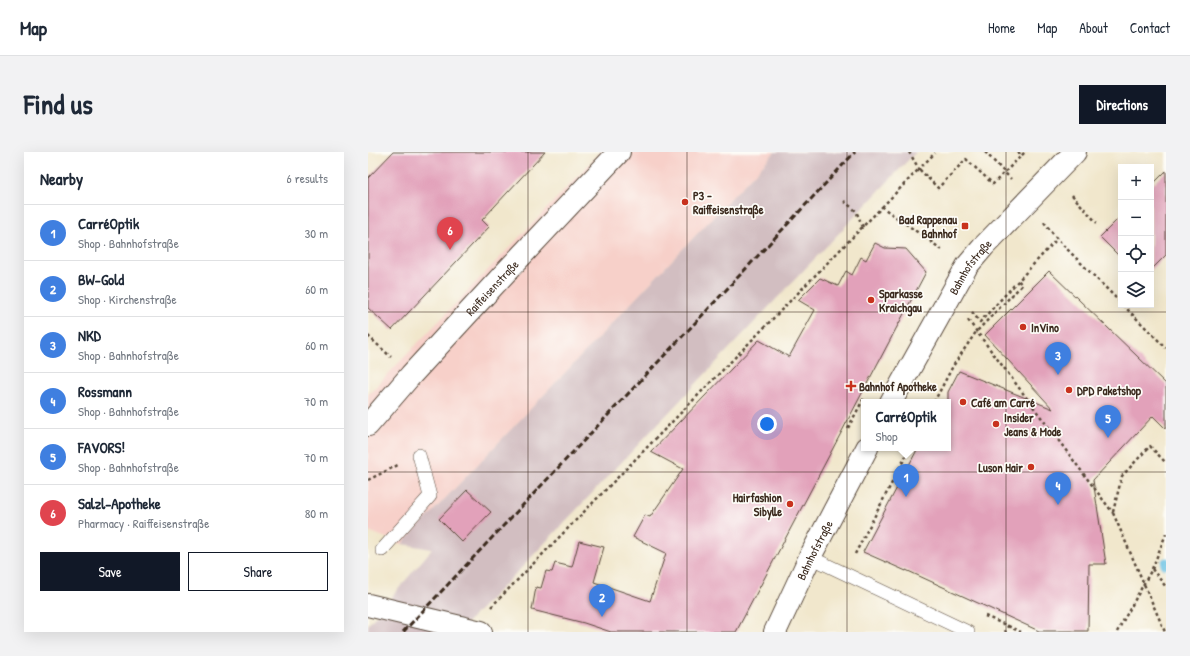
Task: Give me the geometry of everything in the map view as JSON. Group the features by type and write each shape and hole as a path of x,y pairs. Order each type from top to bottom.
{"street":[{"name":"Raiffeisenstraße","path":"368,426 411,375 510,267 619,152"},
{"name":"Bahnhofstraße","path":"893,399 956,305 967,266 984,246 1075,152"},
{"name":"Bahnhofstraße","path":"775,632 810,557 865,451"},
{"path":"368,605 476,632"}],"lane":[{"path":"382,550 430,496 418,455"},
{"path":"810,557 968,632"}],"path":[{"path":"909,152 919,169 938,188 966,159 993,184 1024,152"},
{"path":"985,152 1005,173"},
{"path":"1018,152 1022,155"},
{"path":"476,632 484,614 935,153"},
{"path":"1054,174 1097,223"},
{"path":"1028,200 1057,239 1118,300"},
{"path":"844,201 856,212 863,227"},
{"path":"882,207 967,266"},
{"path":"956,305 969,308 980,322 1057,239"},
{"path":"936,399 952,366 976,332 1022,285 1018,280"},
{"path":"956,305 1113,513 1164,632"},
{"path":"1126,308 1166,348"},
{"path":"863,399 866,394"},
{"path":"848,429 861,404"},
{"path":"1113,513 1122,476 1150,446 1166,462"},
{"path":"853,557 908,451"},
{"path":"368,480 418,455"},
{"path":"1117,632 1152,569 1166,534"},
{"path":"1152,569 1166,587"},
{"path":"992,619 1021,632"},
{"path":"1005,632 1008,626"}],"shaded area":[{"path":"601,152 775,152 402,544 368,531 368,395"},
{"path":"775,152 916,152 524,565 458,632 368,632 368,625 432,549 402,544"}],"building":[{"path":"393,152 545,152 482,220 489,227 392,330 368,308 368,178"},
{"path":"1166,171 1166,255 1154,267 1154,200 1154,183"},
{"path":"1118,219 1118,255 1100,237"},
{"path":"875,243 885,248 906,249 926,272 736,632 611,632 584,623 532,610 536,587 541,588 546,571 552,572 555,563 572,567 579,541 604,547 594,582 650,601 666,553 633,537 645,515 650,517 683,469 651,452 759,340 789,357 815,310 798,300 820,278 838,286 846,271 852,275 861,257 866,260"},
{"path":"1049,271 1166,384 1166,429 1153,416 1093,480 1106,564 1089,564 1088,631 1039,631 863,552 916,451 951,451 951,399 948,399 948,392 959,371 1053,409 985,335"},
{"path":"467,490 491,512 462,542 439,519"}],"railway":[{"path":"403,632 855,152"}],"place":[{"name":"P3 - Raiffeisenstraße","path":"685,202"},
{"name":"Bad Rappenau Bahnhof","path":"965,226"},
{"name":"Salzl-Apotheke","path":"450,250"},
{"name":"Sparkasse Kraichgau","path":"871,300"},
{"name":"InVino","path":"1023,327"},
{"name":"NKD","path":"1058,375"},
{"name":"Bahnhof Apotheke","path":"851,386"},
{"name":"DPD Paketshop","path":"1069,390"},
{"name":"Café am Carré","path":"963,402"},
{"name":"Insider Jeans & Mode","path":"996,424"},
{"name":"FAVORS!","path":"1108,438"},
{"name":"Luson Hair","path":"1031,467"},
{"name":"CarréOptik","path":"906,497"},
{"name":"Hairfashion Sibylle","path":"790,504"},
{"name":"Rossmann","path":"1058,505"},
{"name":"BW-Gold","path":"602,617"}]}
